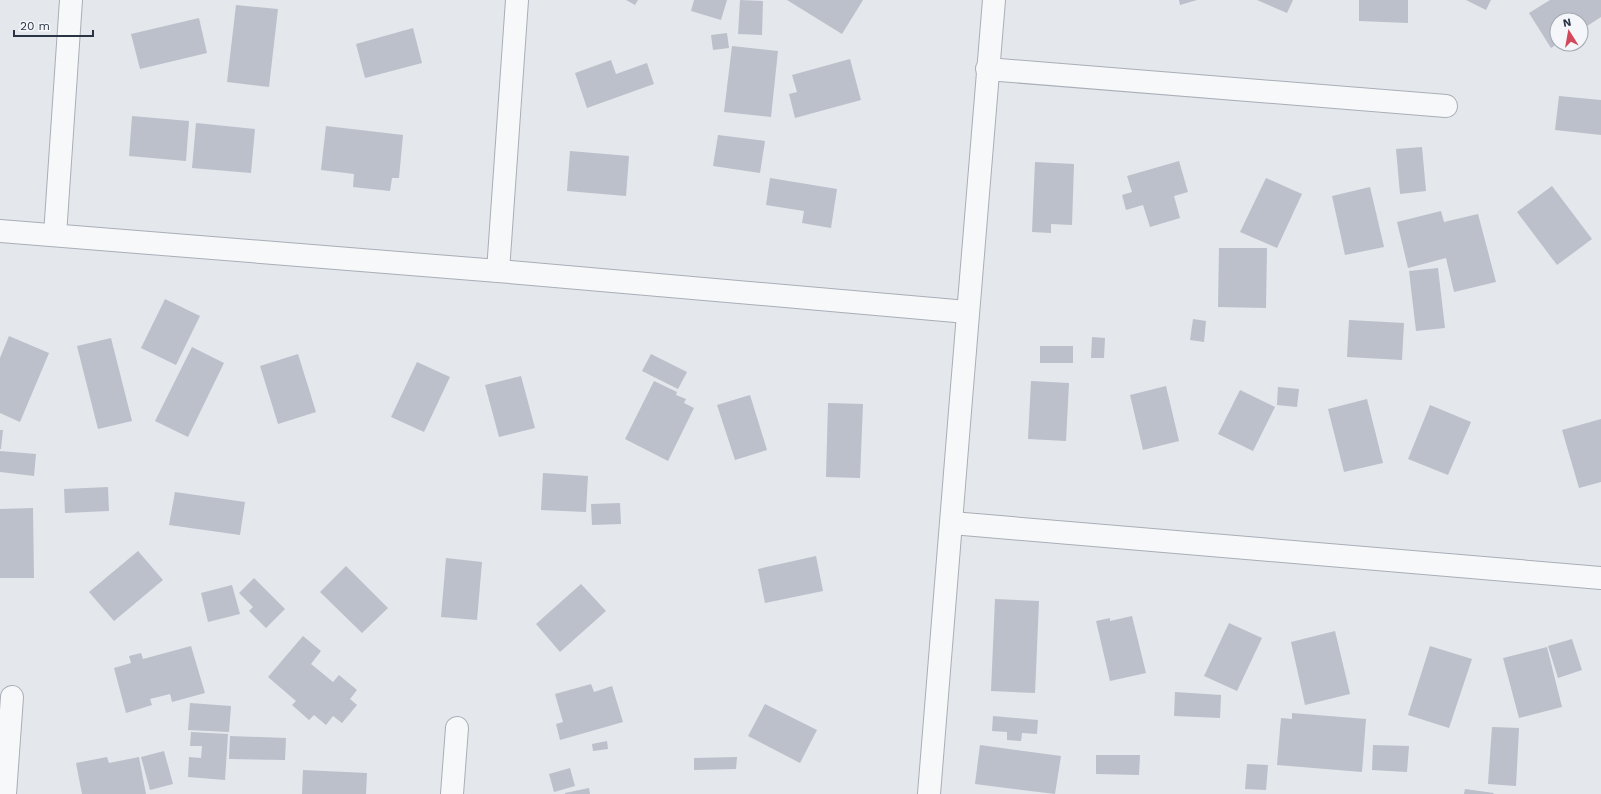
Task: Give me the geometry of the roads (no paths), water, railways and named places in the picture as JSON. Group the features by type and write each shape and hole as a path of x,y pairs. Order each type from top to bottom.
{"street":[{"path":"55,235 71,0"},
{"path":"498,270 517,0"},
{"path":"928,794 952,524 966,312 994,0"},
{"path":"987,69 1446,106"},
{"path":"0,231 498,270 966,312"},
{"path":"952,524 1601,578"},
{"path":"4,794 12,697"},
{"path":"452,794 457,728"}]}
